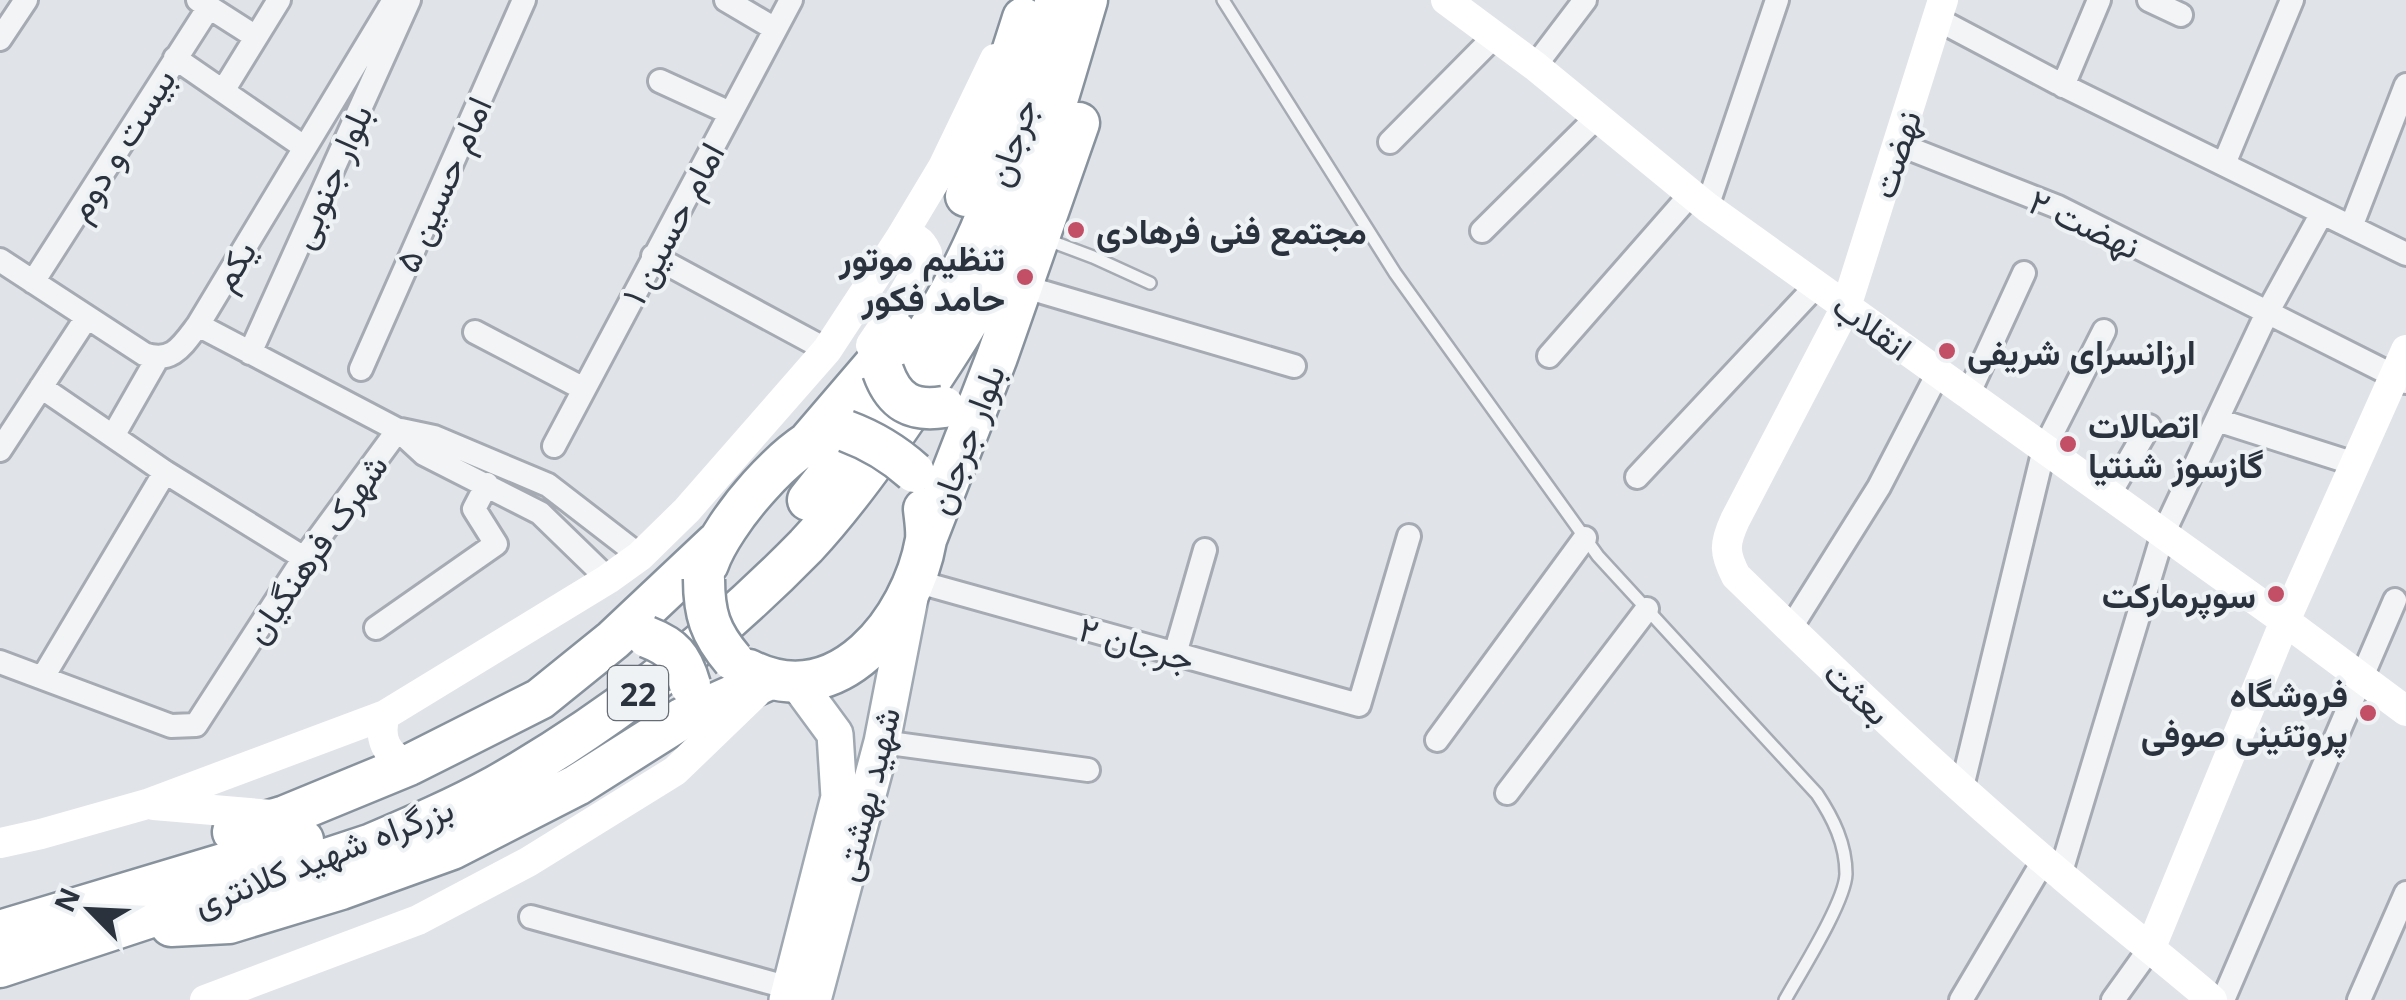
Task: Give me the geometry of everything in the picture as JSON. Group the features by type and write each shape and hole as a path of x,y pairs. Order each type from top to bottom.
{"highway":[{"path":"825,433 883,448 914,472 927,536 913,584 874,646 850,666 828,677 783,680 752,672 733,660 720,644 704,608 710,561 756,491 792,455 825,433 882,364 935,269 968,191 1026,0"},
{"name":"جرجان","path":"928,333 986,215 1018,131 1056,0"},
{"name":"جرجان","path":"1046,140 1087,0"},
{"name":"بلوار جرجان","path":"927,536 1040,238 1116,0"},
{"name":"بزرگراه شهید کلانتری","path":"0,967 372,844 496,786 630,700 728,620 808,543 879,456 953,348 1000,260 1046,140"},
{"name":"بزرگراه شهید کلانتری","path":"0,931 364,820 483,766 512,748 614,681 724,589 790,523 856,439 928,333"},
{"path":"882,364 888,386 899,399 928,410 944,408 970,389 997,358"},
{"name":"بزرگراه شهید کلانتری","path":"0,918 40,895 285,816 409,766 540,699 630,638 710,561"},
{"path":"630,638 662,643 676,654 685,668 687,701"},
{"name":"بزرگراه شهید کلانتری","path":"122,929 228,923 341,889 452,849 578,785 687,701 783,680"}],"main road":[{"name":"شهید بهشتی","path":"796,996 882,742 913,584"},
{"name":"شهید بهشتی","path":"783,680 835,734 839,797 796,996"}],"street":[{"path":"0,39 26,0"},
{"path":"222,91 279,0"},
{"name":"یکم","path":"157,359 182,346 198,325 394,0"},
{"name":"بلوار جنوبی","path":"250,353 409,0"},
{"name":"امام حسین ۵","path":"361,369 524,0"},
{"path":"726,0 776,29"},
{"name":"امام حسین ۱","path":"554,446 791,0"},
{"path":"0,843 147,804 385,715 640,556 828,350 943,166 1026,0"},
{"name":"انقلاب","path":"1446,0 1535,66 1699,201 2406,711"},
{"path":"1535,66 1586,0"},
{"path":"1549,356 1699,201 1777,0"},
{"path":"2064,86 2099,0"},
{"path":"2148,0 2181,14"},
{"path":"2224,164 2292,0"},
{"path":"204,4 256,37"},
{"name":"بیست و دوم","path":"33,282 175,58 204,4"},
{"path":"1940,10 2064,86 2406,254"},
{"name":"نهضت","path":"1846,307 1940,10"},
{"path":"1390,142 1495,36"},
{"path":"175,58 304,147"},
{"path":"660,81 730,112"},
{"path":"2350,227 2406,85"},
{"path":"1482,231 1597,116"},
{"name":"۲ نهضت","path":"1898,144 2058,206 2267,312 2402,369"},
{"path":"1961,1000 2052,868 2111,704 2163,534 2267,312 2322,213"},
{"path":"825,433 851,375 926,253 922,242 914,237 901,237"},
{"path":"654,256 828,350"},
{"path":"0,260 157,359 113,436"},
{"path":"1968,395 2024,273"},
{"path":"1022,286 1294,366"},
{"path":"1637,477 1816,286"},
{"name":"بعثت","path":"1846,307 1726,538 1726,554 1736,576 2052,868 2212,1000"},
{"path":"0,450 87,317"},
{"path":"198,325 398,430 424,454 540,513 608,579"},
{"path":"1962,787 2044,449 2104,331"},
{"path":"475,332 584,389"},
{"path":"2113,1000 2151,946 2285,622 2402,369"},
{"path":"1790,629 1879,488 1938,373"},
{"path":"41,387 165,472 304,558"},
{"path":"2217,420 2355,464"},
{"path":"2109,496 2149,426"},
{"name":"شهرک فرهنگیان","path":"0,662 171,726 196,726 304,558 398,430 434,437 548,486 640,556"},
{"path":"42,677 165,472"},
{"path":"376,628 496,544 474,509 487,484"},
{"name":"جرجان ۲","path":"913,584 1360,705 1409,536"},
{"path":"1437,740 1585,538"},
{"path":"1175,654 1205,550"},
{"path":"2223,1000 2395,600"},
{"path":"1507,793 1647,609"},
{"path":"210,999 418,920 528,862 675,771 783,680"},
{"path":"385,715 385,746 391,755 409,766"},
{"path":"882,742 1088,770"},
{"path":"147,804 285,816"},
{"path":"2359,1000 2402,901"},
{"path":"530,917 796,996"}],"lane":[{"path":"1223,0 1395,273 1598,556 1818,794 1834,818 1846,877 1832,915 1785,1000"},
{"path":"1040,238 1093,256 1150,283"}],"place":[{"name":"مجتمع فنی فرهادی","path":"1076,230"},
{"name":"تنظیم موتور حامد فکور","path":"1025,277"},
{"name":"ارزانسرای شریفی","path":"1947,351"},
{"name":"اتصالات گازسوز شنتیا","path":"2068,444"},
{"name":"سوپرمارکت","path":"2276,594"},
{"name":"فروشگاه پروتئینی صوفی","path":"2368,713"}]}
